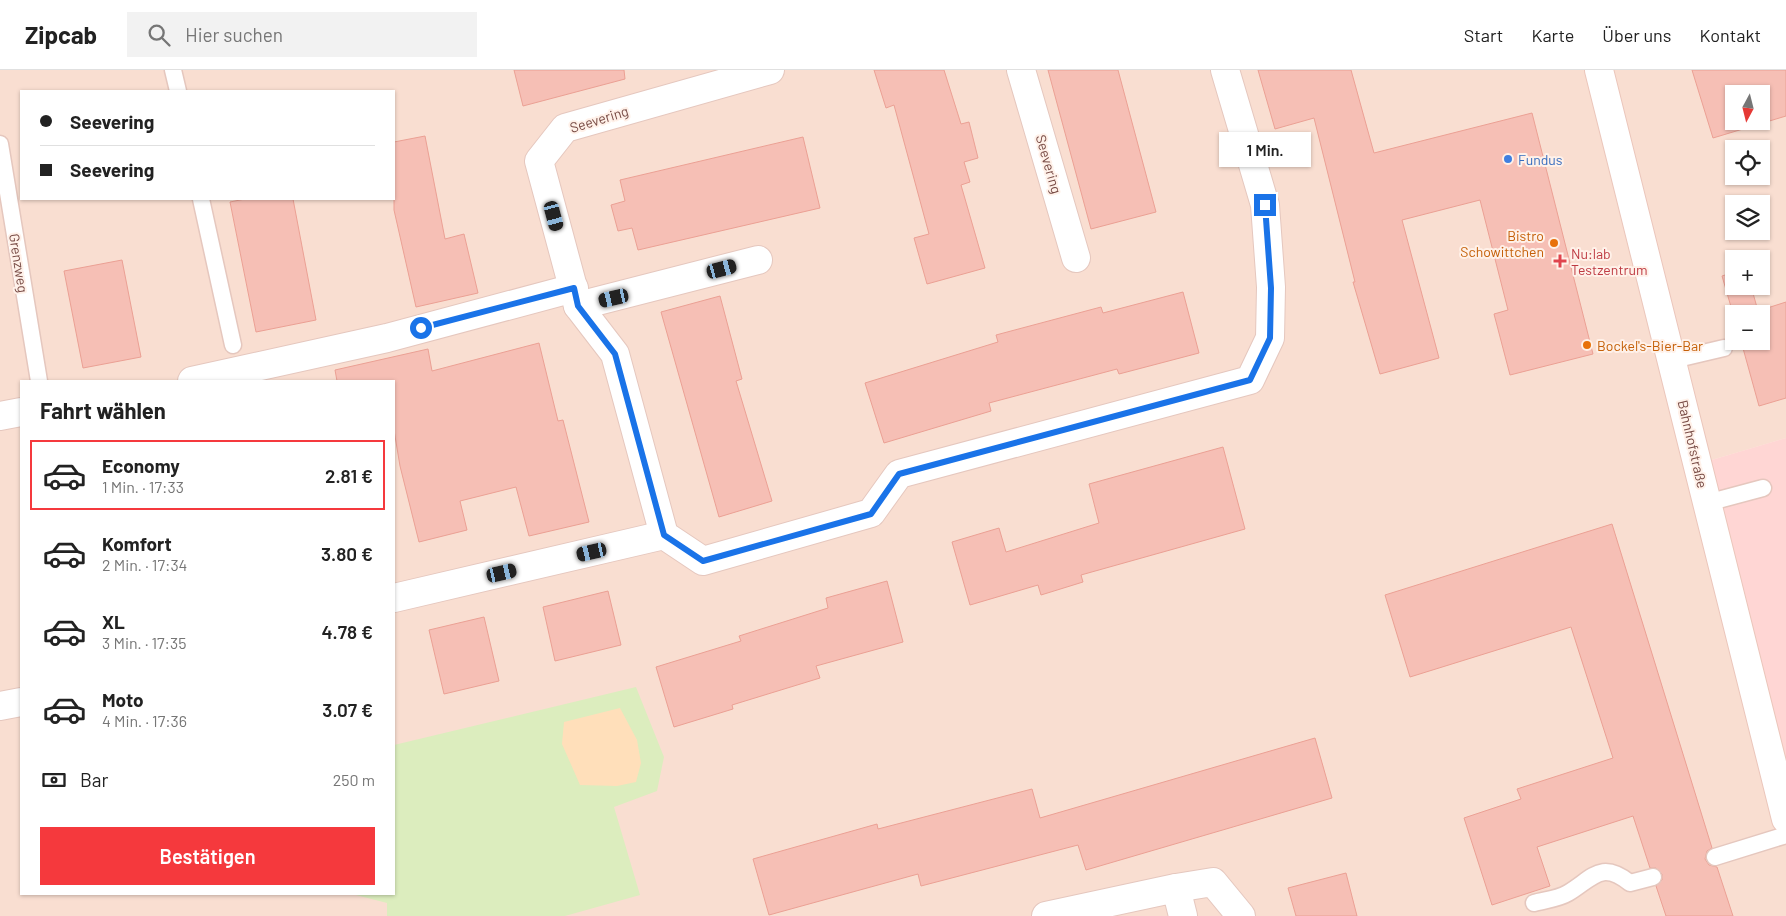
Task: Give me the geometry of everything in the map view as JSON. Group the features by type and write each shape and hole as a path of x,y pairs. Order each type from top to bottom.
{"street":[{"name":"Seevering","path":"664,535 615,354 576,297 539,161 565,128 770,70"},
{"name":"Seevering","path":"1021,70 1076,258"},
{"path":"395,598 664,535 703,561 871,514 899,474 1250,380 1270,338 1271,288 1265,205 1225,70"},
{"name":"Bahnhofstraße","path":"1599,70 1673,360 1786,819"},
{"path":"205,380 231,378 386,338 758,260"},
{"path":"0,416 20,412"},
{"path":"0,706 20,702"},
{"path":"1046,916 1176,888 1213,882 1241,916"},
{"path":"1176,888 1183,916"}],"lane":[{"path":"173,70 178,90"},
{"name":"Grenzweg","path":"0,144 39,380"},
{"path":"201,200 233,345"},
{"path":"1673,360 1724,348"},
{"path":"1707,502 1763,488"},
{"path":"1714,857 1786,835"},
{"path":"1534,903 1568,893 1597,873 1619,874 1630,883 1653,877"}],"shaded area":[{"path":"0,70 1786,70 1786,438 1698,464 1786,783 1786,916 0,916"},
{"path":"1786,438 1786,783 1698,464"}],"green space":[{"path":"636,687 664,757 657,791 614,807 640,895 565,916 387,916 387,903 356,895 395,895 395,745"}],"sand":[{"path":"620,708 637,740 641,763 636,782 617,786 580,785 562,744 564,722"}],"building":[{"path":"514,70 624,70 625,79 523,106"},
{"path":"874,70 944,70 961,124 969,122 978,158 964,162 970,182 961,185 985,268 927,284 914,238 929,234 894,105 886,108"},
{"path":"1048,70 1118,70 1156,212 1091,229"},
{"path":"1258,70 1351,70 1374,153 1532,113 1593,354 1510,375 1494,314 1508,310 1480,200 1402,220 1439,358 1380,374 1353,282 1355,282 1314,118 1275,129"},
{"path":"1692,70 1786,70 1786,116 1770,121 1770,85 1725,85 1725,130 1740,130 1713,138"},
{"path":"425,136 445,239 464,234 478,293 416,307 394,210 395,142"},
{"path":"803,137 820,208 638,250 632,228 618,231 611,205 625,201 620,180"},
{"path":"240,200 293,200 316,320 256,332 230,202"},
{"path":"122,260 141,357 83,368 64,271"},
{"path":"1725,275 1725,286 1722,276"},
{"path":"1183,292 1199,353 1119,374 1117,369 989,403 991,411 884,443 865,383 998,342 996,335 1101,307 1103,313"},
{"path":"1728,295 1754,295 1756,305 1730,305"},
{"path":"720,296 742,379 736,381 772,501 719,517 661,312"},
{"path":"1786,302 1786,398 1759,406 1743,350 1770,350 1770,307"},
{"path":"539,343 558,421 563,420 589,522 529,536 516,487 460,501 467,530 419,542 400,466 395,436 395,380 337,380 335,370 428,349 432,371"},
{"path":"1223,447 1245,529 1081,575 1083,582 1041,595 1038,585 970,605 952,542 999,528 1006,552 1099,523 1089,484"},
{"path":"1612,524 1712,848 1707,851 1705,859 1709,865 1717,867 1733,916 1666,916 1656,886 1662,880 1662,874 1656,868 1650,868 1633,816 1537,847 1550,886 1492,905 1464,818 1521,799 1517,789 1613,758 1571,627 1410,677 1385,595"},
{"path":"887,581 903,642 816,666 820,678 732,705 733,709 674,727 656,667 741,641 739,636 828,608 826,598"},
{"path":"608,591 621,645 555,661 543,607"},
{"path":"484,617 499,681 444,694 429,630"},
{"path":"1315,738 1332,798 1086,870 1078,845 921,886 918,874 769,915 753,859 877,824 878,829 1032,789 1040,818"},
{"path":"1346,873 1357,916 1296,916 1288,888"}],"place":[{"name":"Fundus","path":"1508,159"},
{"name":"Bistro Schowittchen","path":"1554,243"},
{"name":"Nu:lab Testzentrum","path":"1560,261"},
{"name":"Bockel's-Bier-Bar","path":"1587,345"}],"route":[{"path":"421,328 574,288 578,306 615,354 664,535 703,561 871,514 899,474 1250,380 1270,338 1271,288 1265,205"}]}
